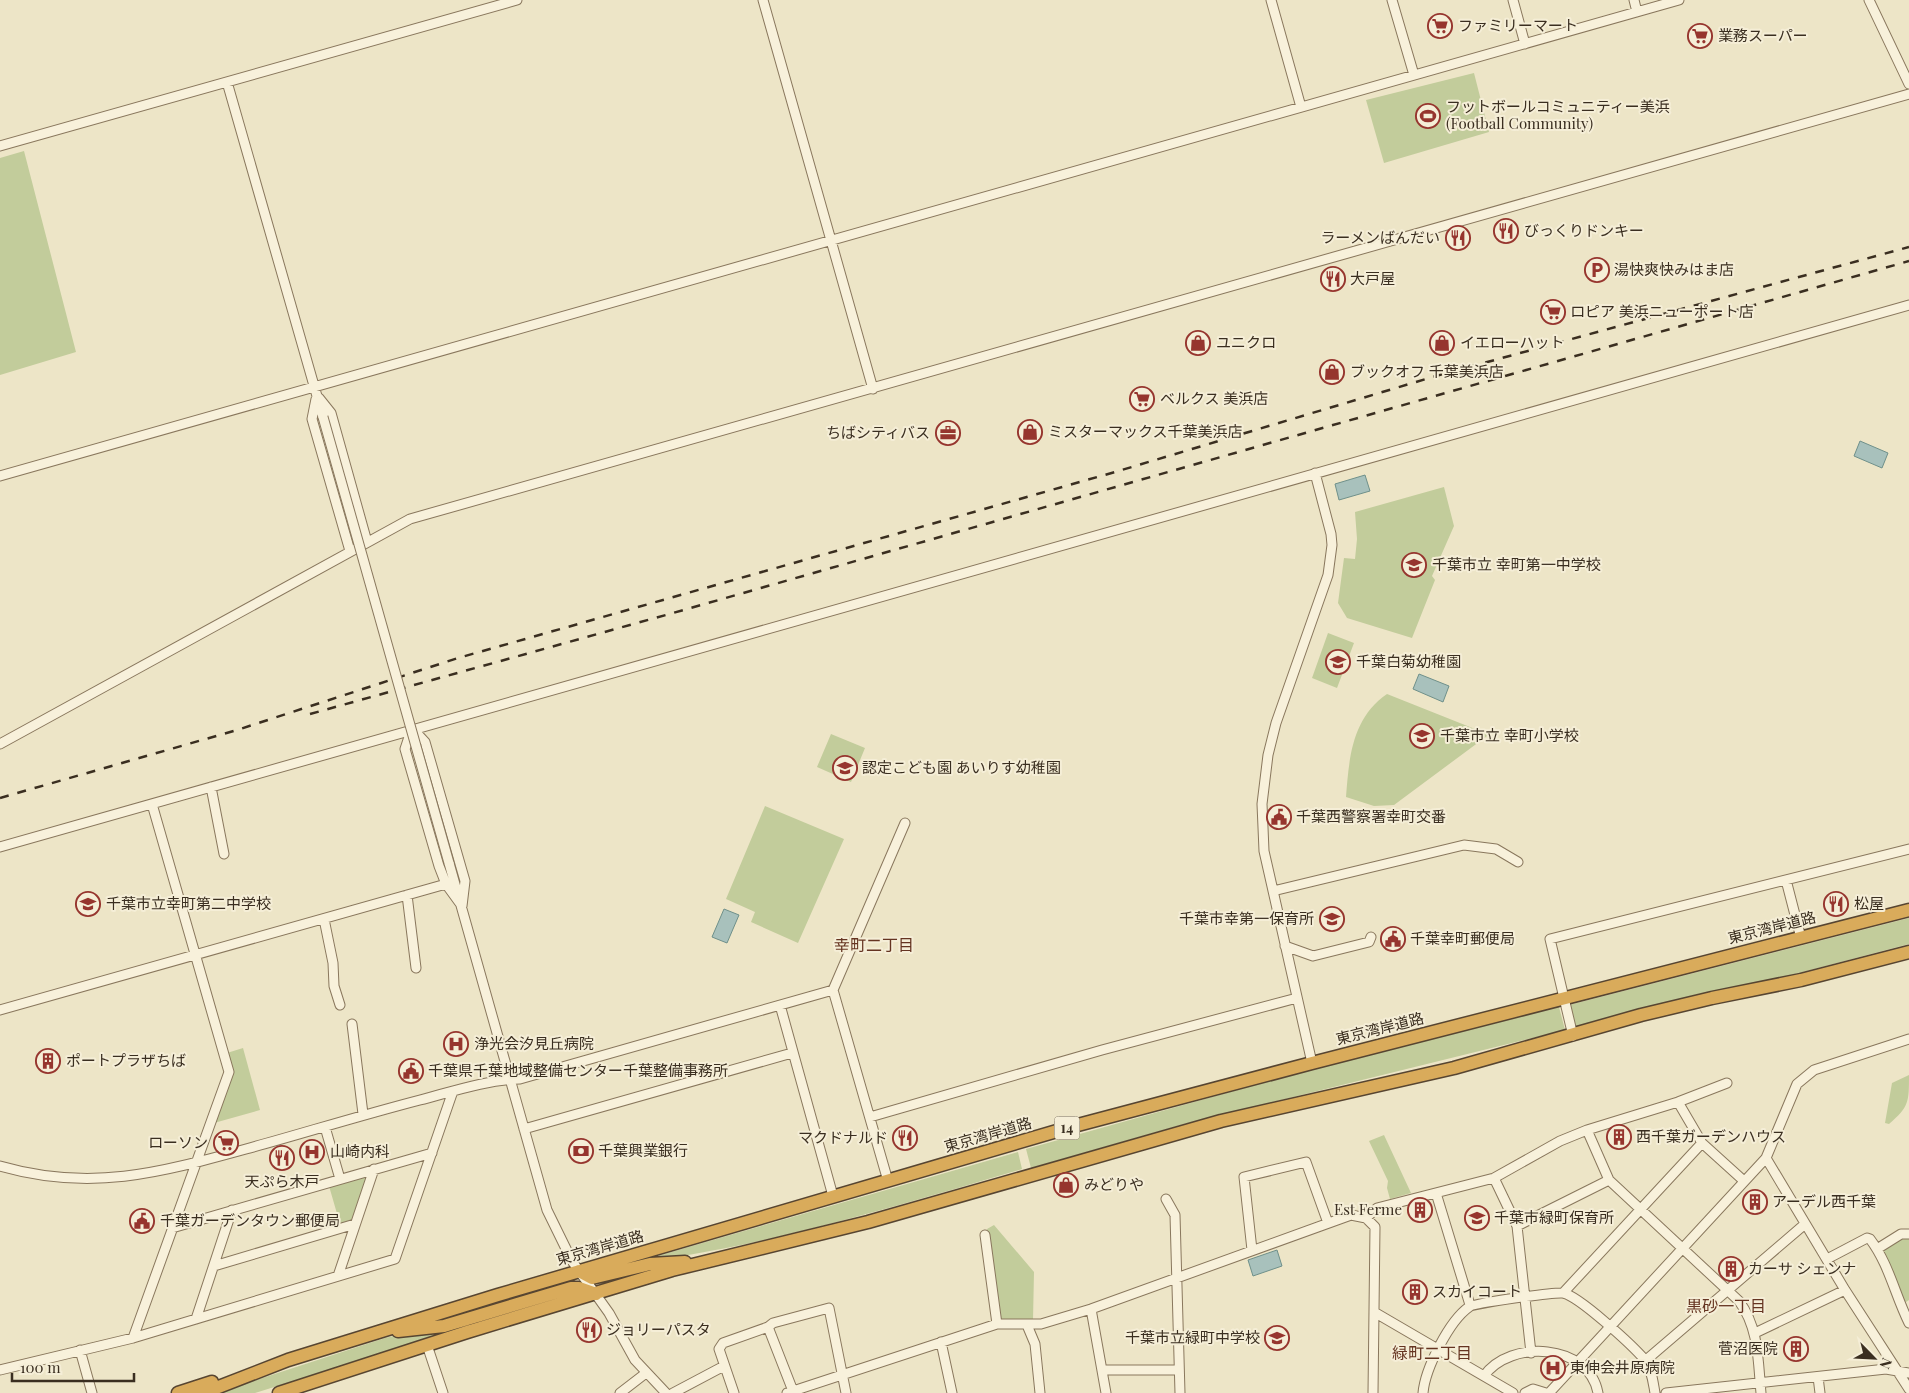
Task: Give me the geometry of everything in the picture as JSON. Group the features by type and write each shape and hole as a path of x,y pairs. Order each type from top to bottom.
{"highway":[{"name":"東京湾岸道路","path":"203,1393 235,1379 579,1271 1074,1126 1312,1062 1909,910"},
{"name":"14","path":"279,1393 427,1345 703,1262 868,1222 1221,1121 1454,1068 1667,1009 1801,980 1909,952"},
{"path":"579,1271 592,1278 650,1264 703,1262"},
{"path":"378,1333 444,1326 571,1288 579,1288 596,1294"},
{"name":"14","path":"178,1393 220,1380 235,1379"}],"street":[{"path":"0,146 517,0"},
{"path":"763,0 873,389"},
{"path":"1271,0 1301,107"},
{"path":"1392,0 1414,75"},
{"path":"1513,0 1525,44"},
{"path":"1634,0 1637,12"},
{"path":"0,476 316,392 832,241 1679,0"},
{"path":"1869,0 1909,84"},
{"path":"227,82 547,1210 562,1244 596,1294 635,1360 666,1393"},
{"path":"0,744 410,519 1909,94"},
{"path":"0,847 412,728 1909,305"},
{"path":"316,392 331,413 368,542"},
{"path":"316,392 312,420 350,551"},
{"path":"1312,1062 1264,851 1262,821 1268,755 1281,706 1325,588 1331,556 1330,534 1315,473"},
{"path":"412,728 425,742 465,881 462,906"},
{"path":"412,728 405,749 446,884 462,906"},
{"path":"211,787 224,854"},
{"path":"133,1338 229,1072 197,954 152,804"},
{"path":"888,1181 833,990 905,822"},
{"path":"1273,891 1464,845 1496,849 1518,862"},
{"path":"1572,1036 1550,939 1909,849"},
{"path":"1786,880 1801,938"},
{"path":"0,1010 446,884"},
{"path":"407,895 416,968"},
{"path":"324,918 333,963 334,986 340,1005"},
{"path":"1285,946 1312,956 1369,942 1371,938"},
{"path":"0,1166 47,1176 104,1178 150,1174 325,1127 363,1114 494,1080 520,1078 833,990"},
{"path":"870,1117 1297,998"},
{"path":"780,1005 833,1196"},
{"path":"352,1024 363,1114"},
{"path":"1525,1393 1533,1389 1547,1393 1766,1158 1793,1092 1807,1074 1909,1039"},
{"path":"524,1129 792,1053"},
{"path":"1366,1218 1377,1208 1494,1178 1560,1141 1587,1130 1678,1102 1727,1083"},
{"path":"0,1370 133,1338 395,1259 453,1091"},
{"path":"1678,1102 1702,1143 1744,1181"},
{"path":"325,1127 340,1179"},
{"path":"1587,1130 1609,1180 1683,1247 1746,1310 1755,1333 1761,1393"},
{"path":"1563,1293 1702,1143"},
{"path":"172,1228 432,1153"},
{"path":"1766,1158 1845,1290 1909,1389"},
{"path":"1252,1250 1244,1177 1306,1162 1328,1223"},
{"path":"338,1276 374,1170"},
{"path":"1494,1178 1517,1226 1530,1353"},
{"path":"1517,1226 1609,1180"},
{"path":"1436,1193 1470,1306"},
{"path":"1166,1199 1175,1215 1180,1393"},
{"path":"196,1319 232,1210"},
{"path":"768,1327 790,1392 997,1324 1041,1324 1091,1309 1178,1276 1352,1215 1366,1218 1375,1227 1374,1393"},
{"path":"214,1266 355,1224"},
{"path":"1645,1361 1806,1224"},
{"path":"985,1234 997,1324"},
{"path":"1877,1249 1901,1234 1909,1234"},
{"path":"1827,1259 1867,1238 1877,1249 1888,1268 1894,1290 1909,1323"},
{"path":"1755,1333 1845,1290"},
{"path":"1423,1393 1427,1371 1454,1323 1470,1306 1563,1293 1579,1299 1645,1361 1653,1380 1655,1393"},
{"path":"734,1393 719,1349 723,1344 768,1327 773,1323 829,1308 846,1393"},
{"path":"1091,1309 1106,1393"},
{"path":"1374,1312 1513,1393"},
{"path":"1027,1325 1036,1344 1040,1393"},
{"path":"941,1342 952,1393"},
{"path":"427,1345 443,1393"},
{"path":"80,1350 92,1393"},
{"path":"1484,1376 1497,1362 1504,1358 1530,1353 1558,1352 1576,1362 1592,1378 1598,1393"},
{"path":"673,1393 724,1366"},
{"path":"1666,1393 1707,1391 1886,1369 1909,1373"},
{"path":"1103,1370 1180,1370"},
{"path":"620,1393 646,1373"},
{"path":"1818,1377 1820,1393"}],"green space":[{"name":"フットボールコミュニティー美浜 (Football Community)","path":"1474,73 1489,132 1384,163 1366,100"},
{"path":"24,151 76,352 0,375 0,158"},
{"path":"1444,487 1454,526 1432,576 1435,580 1412,638 1347,618 1338,603 1344,558 1355,559 1357,539 1355,512"},
{"path":"1328,633 1354,643 1337,688 1312,678"},
{"path":"1387,694 1485,733 1487,736 1394,805 1374,806 1346,797 1349,768 1359,727 1375,704"},
{"path":"831,734 865,748 851,782 817,767"},
{"path":"765,806 844,839 798,943 751,922 755,912 726,899"},
{"path":"1909,918 1909,944 1769,981 1698,994 1575,1027 1569,1005"},
{"path":"1559,1007 1565,1030 1184,1124 1031,1168 1026,1149 1298,1073"},
{"path":"243,1048 260,1110 214,1123 232,1072 227,1053"},
{"path":"1909,1075 1907,1103 1901,1113 1889,1124 1885,1123 1892,1083"},
{"path":"1384,1135 1411,1193 1390,1199 1387,1188 1388,1181 1369,1141"},
{"path":"1018,1152 1022,1169 931,1196 777,1237 602,1272"},
{"path":"363,1175 368,1180 352,1220 340,1224 329,1186"},
{"path":"994,1225 1034,1272 1033,1320 1002,1321 999,1318 987,1229"},
{"path":"1904,1236 1909,1237 1909,1300 1906,1302 1903,1300 1883,1253 1884,1250"},
{"path":"573,1294 255,1393 216,1393 385,1338"}],"water":[{"path":"1860,441 1888,453 1882,468 1854,456"},
{"path":"1365,475 1370,491 1339,500 1335,484"},
{"path":"1419,674 1449,686 1443,702 1413,689"},
{"path":"724,909 739,915 727,943 712,937"},
{"path":"1277,1250 1282,1266 1253,1276 1248,1260"}],"railway":[{"path":"0,798 237,730 458,658 1115,472 1436,376 1909,247"},
{"path":"310,714 673,613 1909,261"}],"place":[{"name":"ファミリーマート","path":"1440,26"},
{"name":"業務スーパー","path":"1700,36"},
{"name":"フットボールコミュニティー美浜 (Football Community)","path":"1428,116"},
{"name":"びっくりドンキー","path":"1506,231"},
{"name":"ラーメンばんだい","path":"1458,238"},
{"name":"湯快爽快みはま店","path":"1597,270"},
{"name":"大戸屋","path":"1333,279"},
{"name":"ロピア 美浜ニューポート店","path":"1553,312"},
{"name":"ユニクロ","path":"1198,343"},
{"name":"イエローハット","path":"1442,343"},
{"name":"ブックオフ 千葉美浜店","path":"1332,372"},
{"name":"ベルクス 美浜店","path":"1142,399"},
{"name":"ミスターマックス千葉美浜店","path":"1030,432"},
{"name":"ちばシティバス","path":"948,433"},
{"name":"千葉市立 幸町第一中学校","path":"1414,565"},
{"name":"千葉白菊幼稚園","path":"1338,662"},
{"name":"千葉市立 幸町小学校","path":"1422,736"},
{"name":"認定こども園 あいりす幼稚園","path":"845,768"},
{"name":"千葉西警察署幸町交番","path":"1279,817"},
{"name":"千葉市立幸町第二中学校","path":"88,904"},
{"name":"松屋","path":"1836,904"},
{"name":"千葉市幸第一保育所","path":"1332,919"},
{"name":"千葉幸町郵便局","path":"1393,939"},
{"name":"浄光会汐見丘病院","path":"456,1044"},
{"name":"ポートプラザちば","path":"48,1061"},
{"name":"千葉県千葉地域整備センター千葉整備事務所","path":"411,1071"},
{"name":"西千葉ガーデンハウス","path":"1619,1137"},
{"name":"マクドナルド","path":"905,1138"},
{"name":"ローソン","path":"226,1143"},
{"name":"千葉興業銀行","path":"581,1151"},
{"name":"山崎内科","path":"312,1152"},
{"name":"天ぷら木戸","path":"282,1158"},
{"name":"みどりや","path":"1066,1185"},
{"name":"アーデル西千葉","path":"1755,1202"},
{"name":"Est Ferme","path":"1420,1210"},
{"name":"千葉市緑町保育所","path":"1477,1218"},
{"name":"千葉ガーデンタウン郵便局","path":"142,1221"},
{"name":"カーサ シェンナ","path":"1731,1269"},
{"name":"スカイコート","path":"1415,1292"},
{"name":"ジョリーパスタ","path":"589,1330"},
{"name":"千葉市立緑町中学校","path":"1277,1338"},
{"name":"菅沼医院","path":"1796,1349"},
{"name":"東伸会井原病院","path":"1553,1368"}],"district":[{"name":"幸町二丁目","path":"874,945"},
{"name":"黒砂一丁目","path":"1726,1306"},
{"name":"緑町二丁目","path":"1432,1353"}]}
